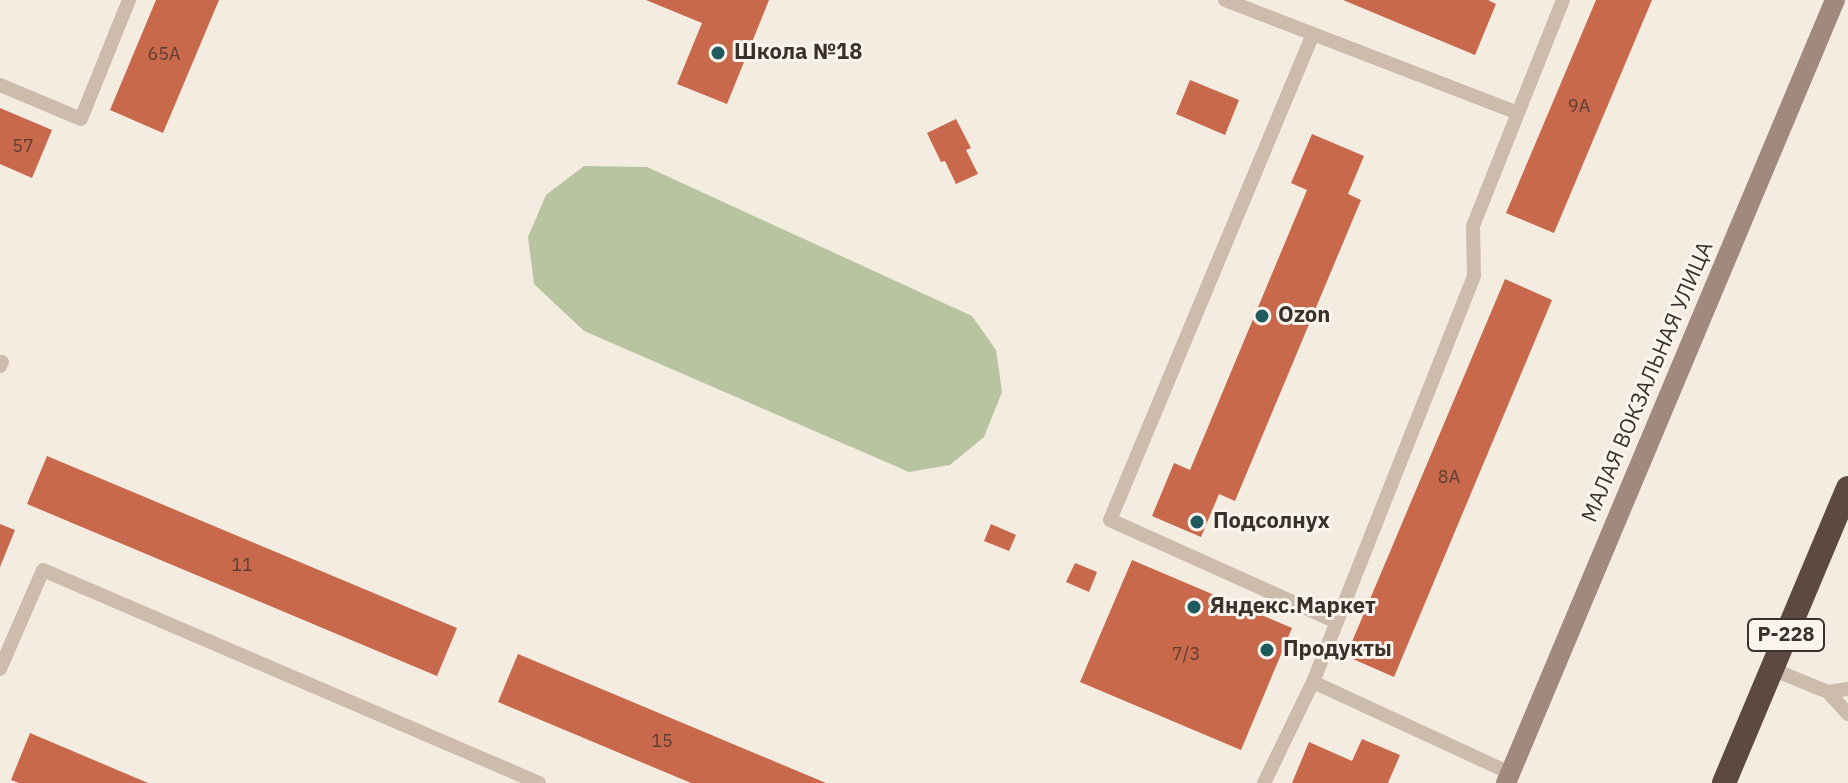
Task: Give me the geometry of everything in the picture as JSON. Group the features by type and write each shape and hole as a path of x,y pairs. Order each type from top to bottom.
{"highway":[{"name":"Р-228","path":"1724,783 1848,488"}],"street":[{"name":"МАЛАЯ ВОКЗАЛЬНАЯ УЛИЦА","path":"1508,778 1835,0"}],"lane":[{"path":"0,85 81,119 129,0"},
{"path":"1225,0 1518,113"},
{"path":"1264,783 1313,682 1474,276 1473,226 1563,0"},
{"path":"1313,34 1110,520 1337,622"},
{"path":"0,669 43,570 539,783"},
{"path":"1772,669 1828,692 1848,714"},
{"path":"1313,682 1508,778"},
{"path":"1828,692 1848,689"}],"green space":[{"path":"584,166 647,167 972,316 996,350 1002,392 984,437 950,465 909,472 584,331 534,284 528,237 546,195"}],"building":[{"path":"156,0 219,0 163,133 110,110"},
{"name":"Школа №18","path":"646,0 769,0 727,104 677,84 702,23"},
{"path":"1343,0 1488,0 1496,4 1475,55"},
{"path":"1596,0 1652,0 1554,233 1506,213"},
{"path":"1190,80 1239,100 1225,135 1176,114"},
{"path":"0,108 52,130 32,178 0,164"},
{"path":"956,119 971,148 966,150 978,174 956,184 927,133"},
{"path":"1312,134 1364,156 1348,194 1361,200 1235,501 1219,494 1201,537 1152,516 1174,463 1190,470 1307,190 1291,183"},
{"path":"1505,279 1552,300 1394,677 1346,656"},
{"path":"47,456 457,628 437,676 27,504"},
{"path":"0,524 15,530 0,567"},
{"path":"991,524 1016,535 1009,551 984,541"},
{"path":"1132,560 1292,628 1241,750 1080,682"},
{"path":"1075,563 1097,572 1089,592 1066,582"},
{"path":"518,654 826,783 691,783 498,702"},
{"path":"30,733 148,783 19,783 11,780"},
{"path":"1362,739 1400,755 1388,783 1292,783 1309,742 1352,761"}],"place":[{"name":"Школа №18","path":"718,53"},
{"name":"Ozon","path":"1262,316"},
{"name":"Подсолнух","path":"1197,522"},
{"name":"Яндекс.Маркет","path":"1194,607"},
{"name":"Продукты","path":"1267,650"}]}
